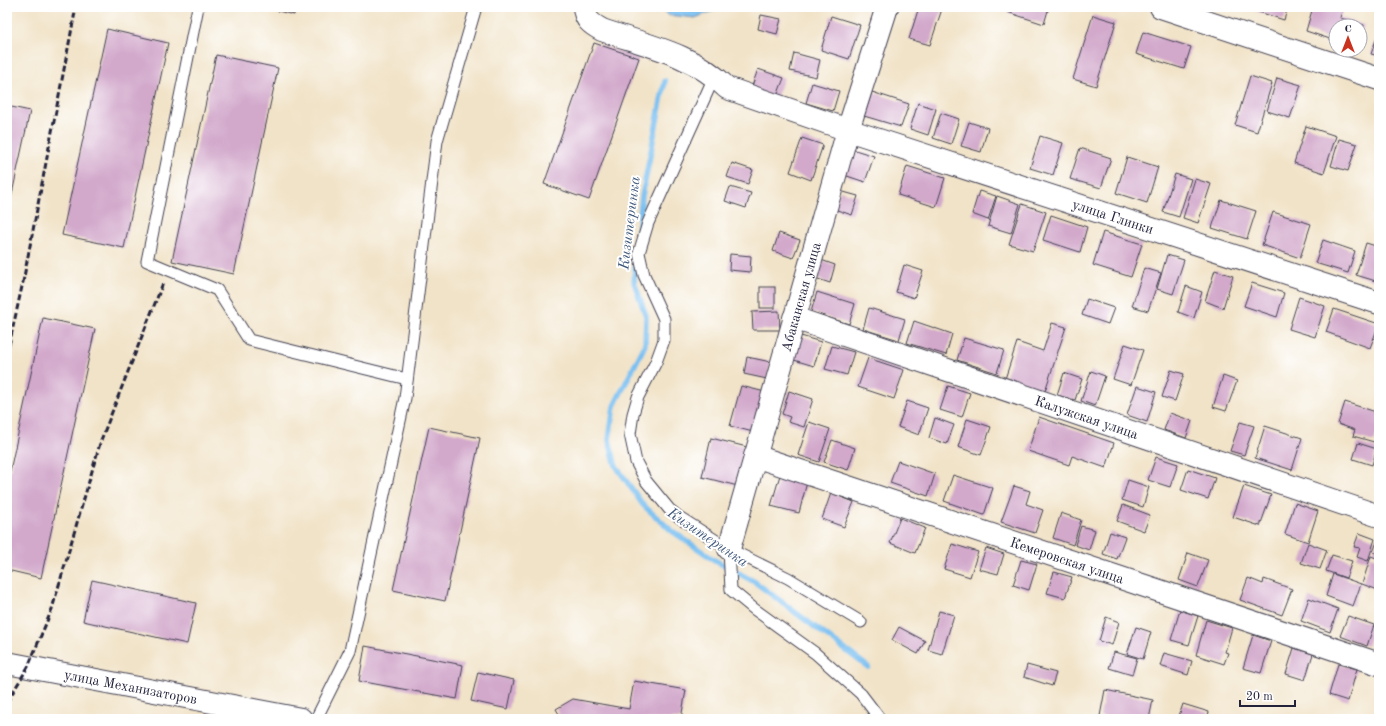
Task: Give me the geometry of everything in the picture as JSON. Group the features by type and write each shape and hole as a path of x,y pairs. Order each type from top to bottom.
{"street":[{"name":"улица Глинки","path":"584,7 585,16 592,25 602,30 690,60 715,75 727,88 848,130 1379,303"},
{"name":"Абаканская улица","path":"729,549 848,130 887,7"},
{"path":"1161,7 1379,79"},
{"name":"Калужская улица","path":"794,318 1379,516"},
{"name":"Кемеровская улица","path":"755,456 1379,664"},
{"name":"улица Механизаторов","path":"7,663 301,719"}],"lane":[{"path":"198,7 147,261 217,290 249,340 407,379"},
{"path":"316,719 350,651 405,398 437,141 476,7"},
{"path":"715,75 648,223 639,253 644,275 664,319 664,340 656,362 638,397 630,434 636,462 646,481 669,509 729,549 788,578 861,622"},
{"name":"Абаканская улица","path":"729,549 731,590 754,609 815,652 861,694 880,719"}],"water":[{"path":"657,7 724,7 695,18 668,15"}],"building":[{"path":"262,7 295,7 294,15"},
{"path":"919,7 942,9 930,45 909,39"},
{"path":"982,7 993,7 992,10"},
{"path":"1008,7 1049,7 1044,24 1007,12"},
{"path":"1243,7 1288,7 1284,20"},
{"path":"1313,7 1343,8 1340,18 1328,18 1328,38 1306,31"},
{"path":"761,15 781,19 777,34 758,29"},
{"path":"1093,15 1116,22 1096,86 1073,79"},
{"path":"831,16 860,25 849,59 821,50"},
{"path":"107,29 168,43 124,248 62,235"},
{"path":"1379,31 1379,56 1371,54"},
{"path":"1143,32 1191,47 1184,69 1136,54"},
{"path":"594,43 639,58 589,200 544,184"},
{"path":"794,53 820,60 816,77 790,71"},
{"path":"216,55 278,68 234,274 172,261"},
{"path":"758,69 784,78 775,101 750,92"},
{"path":"1250,76 1272,83 1257,132 1235,125"},
{"path":"1277,78 1301,85 1290,118 1267,111"},
{"path":"812,83 839,91 833,111 806,103"},
{"path":"872,92 909,104 901,127 864,116"},
{"path":"918,103 936,109 928,135 910,129"},
{"path":"7,106 30,111 10,203 7,202"},
{"path":"941,113 959,119 951,144 933,138"},
{"path":"969,122 988,128 981,152 961,146"},
{"path":"1306,126 1336,136 1324,173 1294,163"},
{"path":"1040,136 1063,143 1053,175 1030,168"},
{"path":"802,138 823,145 811,180 790,172"},
{"path":"1339,139 1357,144 1348,171 1331,166"},
{"path":"1080,148 1111,158 1101,188 1070,179"},
{"path":"852,149 874,156 865,182 844,175"},
{"path":"1127,157 1158,167 1147,203 1116,193"},
{"path":"732,163 753,170 748,184 727,177"},
{"path":"907,166 945,178 936,207 898,195"},
{"path":"1175,174 1191,179 1179,217 1163,212"},
{"path":"1195,179 1211,184 1198,223 1183,218"},
{"path":"730,187 751,193 746,208 725,201"},
{"path":"840,191 858,196 852,215 834,209"},
{"path":"979,191 996,196 988,220 972,214"},
{"path":"997,196 1020,204 1011,233 988,226"},
{"path":"1221,200 1256,211 1247,239 1212,228"},
{"path":"1022,204 1046,212 1033,251 1009,244"},
{"path":"1273,212 1311,224 1300,258 1262,245"},
{"path":"1051,215 1087,227 1080,252 1043,240"},
{"path":"1103,232 1142,244 1131,277 1093,265"},
{"path":"779,233 800,240 793,258 773,251"},
{"path":"1323,240 1355,251 1348,273 1315,263"},
{"path":"1366,243 1379,247 1379,282 1356,275"},
{"path":"730,254 751,256 750,272 729,270"},
{"path":"1167,255 1184,260 1173,294 1157,289"},
{"path":"821,260 835,265 830,283 815,278"},
{"path":"904,265 923,271 914,298 896,292"},
{"path":"1144,268 1161,273 1148,311 1132,306"},
{"path":"1215,270 1233,276 1223,308 1205,301"},
{"path":"1252,283 1284,293 1277,317 1244,306"},
{"path":"1186,286 1202,292 1194,318 1178,312"},
{"path":"760,287 775,287 775,308 760,308"},
{"path":"817,292 855,304 849,324 811,312"},
{"path":"1299,297 1325,306 1315,337 1289,329"},
{"path":"1087,299 1114,308 1108,324 1082,315"},
{"path":"869,308 905,319 899,340 863,329"},
{"path":"1334,309 1379,324 1370,348 1326,332"},
{"path":"779,311 780,330 753,330 752,312"},
{"path":"43,318 95,329 41,578 7,570 7,485"},
{"path":"914,321 952,334 946,355 907,343"},
{"path":"1052,323 1066,327 1045,391 1005,379 1017,342 1043,351"},
{"path":"801,336 821,342 814,366 794,360"},
{"path":"964,338 1004,350 997,373 957,360"},
{"path":"1125,344 1143,350 1131,385 1113,379"},
{"path":"832,346 854,352 847,375 825,369"},
{"path":"747,357 771,362 767,379 744,374"},
{"path":"868,358 904,370 894,399 858,387"},
{"path":"1171,370 1184,374 1175,401 1162,397"},
{"path":"1091,371 1105,376 1095,406 1081,401"},
{"path":"1064,373 1082,379 1075,400 1057,395"},
{"path":"1223,376 1237,381 1226,411 1213,407"},
{"path":"741,386 765,392 753,432 730,426"},
{"path":"948,386 970,393 962,417 940,410"},
{"path":"1137,386 1156,392 1147,422 1127,415"},
{"path":"789,391 813,399 804,427 788,422 790,417 782,414"},
{"path":"907,401 928,408 919,435 898,427"},
{"path":"1345,402 1379,413 1379,426 1374,442 1353,436 1355,430 1338,424"},
{"path":"1170,413 1192,421 1186,438 1164,430"},
{"path":"1039,417 1114,443 1106,468 1072,456 1069,465 1028,451"},
{"path":"935,418 954,425 947,444 929,438"},
{"path":"967,419 991,427 981,455 958,447"},
{"path":"809,422 830,429 819,462 798,455"},
{"path":"1240,422 1254,426 1244,455 1230,451"},
{"path":"1265,426 1302,438 1292,470 1255,458"},
{"path":"429,427 480,438 445,601 393,590"},
{"path":"711,438 747,447 738,486 702,477"},
{"path":"832,440 855,448 848,470 824,462"},
{"path":"1358,443 1377,449 1372,465 1353,459"},
{"path":"1156,457 1178,464 1170,487 1148,480"},
{"path":"898,461 935,474 928,496 890,483"},
{"path":"1188,469 1215,478 1208,499 1181,490"},
{"path":"780,475 807,482 799,513 771,506"},
{"path":"953,475 993,488 984,515 944,501"},
{"path":"1128,480 1149,487 1143,507 1122,500"},
{"path":"1014,486 1030,491 1026,504 1043,510 1035,533 1001,522"},
{"path":"1244,486 1271,495 1260,526 1233,517"},
{"path":"831,493 854,502 844,527 822,519"},
{"path":"1295,503 1318,511 1308,542 1285,534"},
{"path":"1123,505 1150,515 1144,531 1117,521"},
{"path":"1061,513 1081,520 1073,545 1053,538"},
{"path":"900,518 925,528 915,553 890,543"},
{"path":"1081,526 1095,530 1089,550 1075,545"},
{"path":"1110,532 1125,537 1117,559 1103,554"},
{"path":"1359,533 1375,539 1368,561 1357,557 1360,548 1354,547"},
{"path":"1379,537 1379,554 1373,552"},
{"path":"1308,543 1327,550 1320,569 1301,563"},
{"path":"952,544 978,552 970,577 944,569"},
{"path":"986,548 1004,554 998,574 979,569"},
{"path":"1188,553 1208,560 1198,587 1179,580"},
{"path":"1332,555 1352,561 1346,578 1326,571"},
{"path":"1371,556 1379,559 1378,590 1362,584"},
{"path":"1021,560 1037,564 1029,590 1013,585"},
{"path":"1054,572 1072,577 1065,598 1047,593"},
{"path":"1333,574 1361,584 1353,606 1326,596"},
{"path":"1248,578 1263,584 1264,579 1292,589 1282,615 1240,600"},
{"path":"92,580 196,603 187,644 83,621"},
{"path":"1309,598 1338,609 1330,632 1301,621"},
{"path":"1180,610 1198,616 1189,645 1171,640"},
{"path":"939,611 954,615 942,654 928,650"},
{"path":"1348,616 1374,625 1367,646 1340,636"},
{"path":"1106,617 1119,622 1112,645 1099,641"},
{"path":"1206,620 1232,628 1225,652 1228,653 1224,664 1196,655"},
{"path":"899,627 925,641 918,654 892,640"},
{"path":"1136,627 1151,632 1143,659 1127,654"},
{"path":"1253,635 1271,641 1261,673 1243,668"},
{"path":"365,646 463,665 457,699 359,681"},
{"path":"1294,648 1313,654 1305,680 1286,674"},
{"path":"1114,652 1137,658 1132,675 1109,668"},
{"path":"1164,653 1192,661 1188,675 1160,666"},
{"path":"1338,664 1357,669 1348,701 1329,695"},
{"path":"1027,665 1056,673 1052,686 1024,677"},
{"path":"478,672 514,680 508,709 471,701"},
{"path":"634,681 686,690 681,719 562,719 556,709 573,699 629,709"},
{"path":"1105,690 1153,700 1149,719 1113,719 1100,716"},
{"path":"1183,704 1209,712 1207,719 1178,719"}],"waterway":[{"name":"Кизитеринка","path":"637,244 642,196 665,81"},
{"name":"Кизитеринка","path":"636,257 634,282 646,316 645,345 614,406 609,440 616,466 643,505 672,531 716,561 755,582 868,667"}],"railway":[{"path":"7,354 23,282 76,7"},
{"path":"7,702 28,667 52,609 101,440 163,283"}]}
